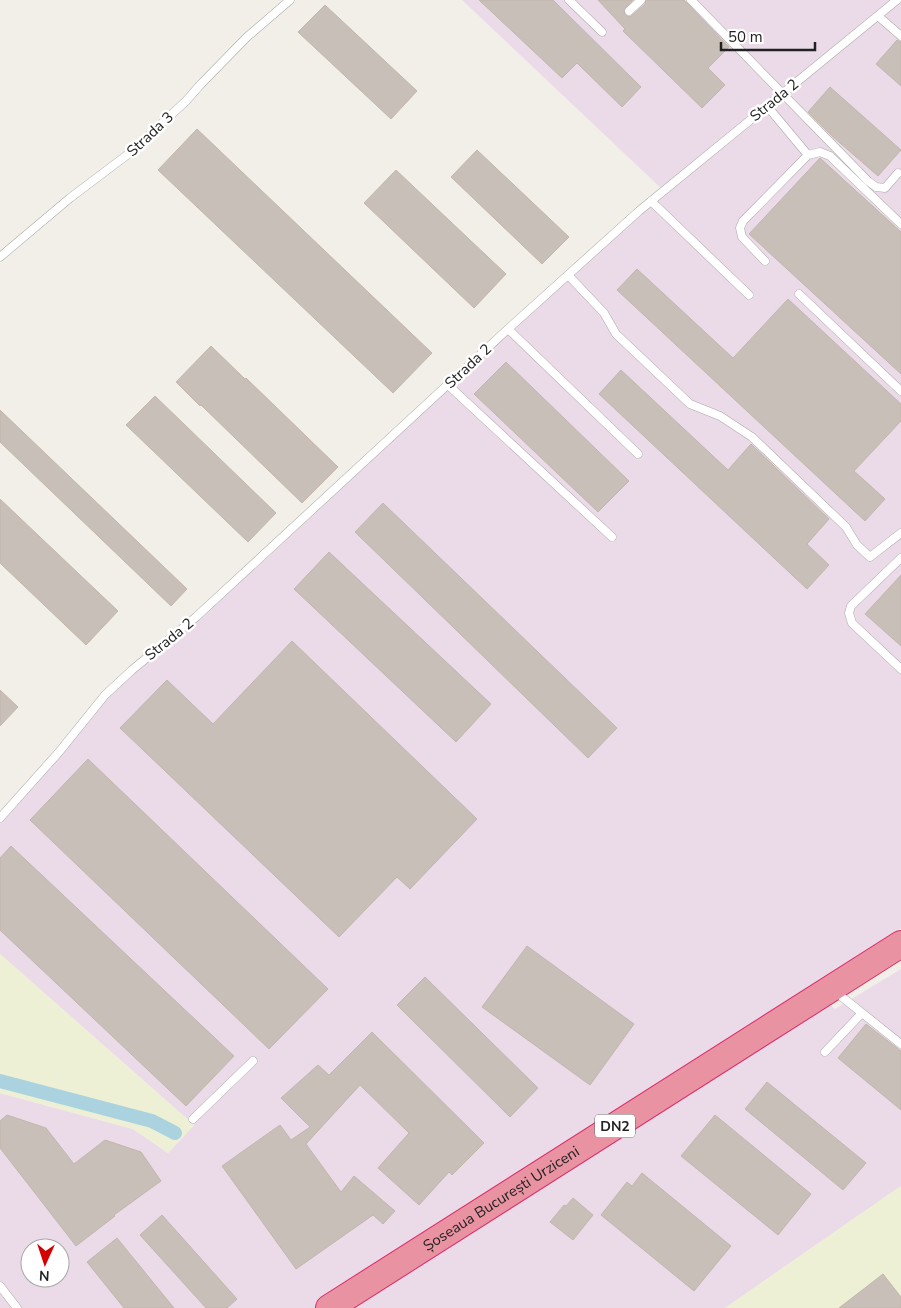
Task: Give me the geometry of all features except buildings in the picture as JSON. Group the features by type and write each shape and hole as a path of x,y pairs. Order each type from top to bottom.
{"highway":[{"name":"Șoseaua București Urziceni","path":"329,1308 901,944"},
{"name":"Șoseaua București Urziceni","path":"354,1308 852,1005 901,960"}],"lane":[{"name":"Strada 3","path":"0,257 70,198 131,152 186,101 247,38 290,0"},
{"path":"569,0 602,32"},
{"path":"629,11 641,0"},
{"path":"691,0 868,181 876,187 885,188 898,173"},
{"name":"Strada 2","path":"0,818 59,752 105,696 132,670 196,617 508,329 651,201 897,0"},
{"path":"878,16 901,36"},
{"path":"767,106 808,155"},
{"path":"765,261 742,237 740,228 743,221 808,155 820,152 830,156 901,224"},
{"path":"651,201 749,295"},
{"path":"568,275 604,313 616,334 690,404 720,416 752,437 846,527 857,545 870,557 901,533"},
{"path":"799,294 901,391"},
{"path":"508,329 638,454"},
{"path":"448,385 612,537"},
{"path":"901,558 851,606 849,613 852,622 901,669"},
{"path":"826,1052 852,1005 901,1044"},
{"path":"193,1119 253,1061"},
{"path":"0,1286 17,1308"}],"shaded area":[{"path":"462,0 901,0 901,928 809,986 835,1009 901,969 901,1186 725,1308 0,1308 0,1093 133,1129 168,1153 194,1125 0,954 0,821 105,696 196,617 662,189"}],"green space":[{"path":"0,954 194,1125 168,1153 133,1129 0,1093"},
{"path":"901,1186 901,1308 725,1308 856,1217"}],"waterway":[{"path":"0,1081 152,1121 175,1133"}]}
